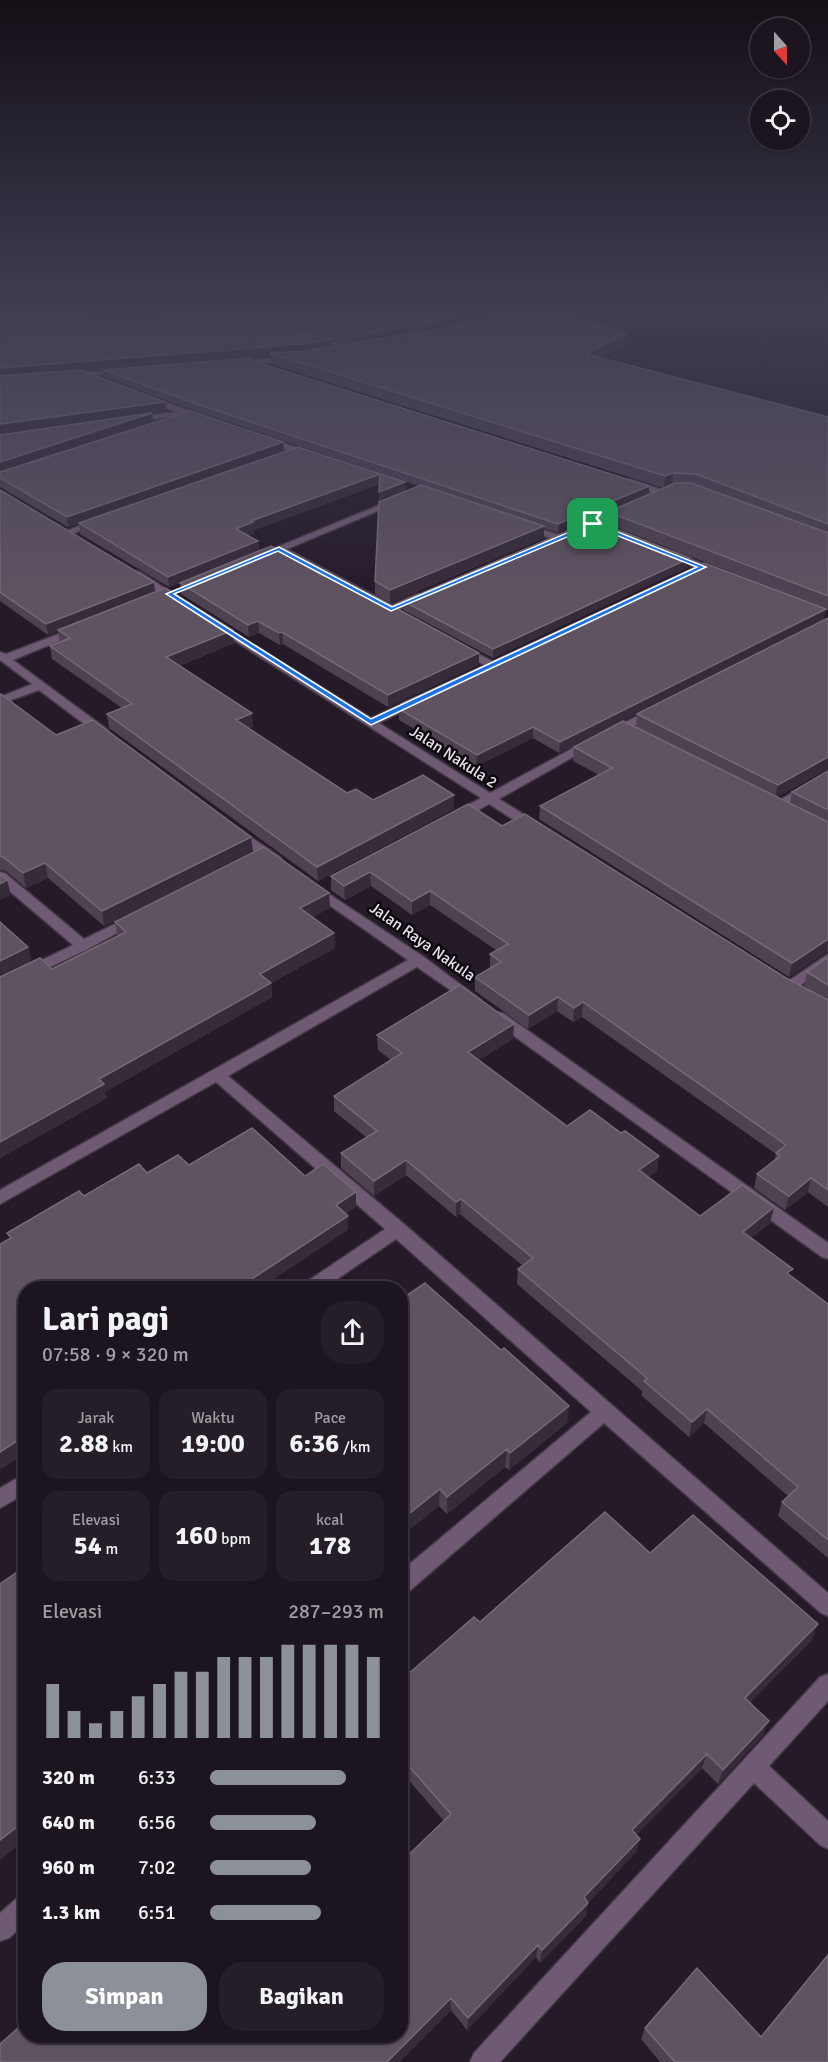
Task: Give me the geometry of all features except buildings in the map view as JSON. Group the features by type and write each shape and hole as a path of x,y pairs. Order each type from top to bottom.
{"street":[{"path":"166,405 213,422"},
{"path":"128,421 189,414"},
{"path":"146,430 189,414"},
{"path":"257,437 322,459"},
{"path":"278,459 300,451"},
{"path":"538,547 668,491 619,479"},
{"path":"246,562 410,496"},
{"path":"69,532 113,516"},
{"path":"517,524 559,538"},
{"path":"593,524 604,528"},
{"path":"279,549 396,612 433,591"},
{"path":"659,550 698,569 734,579"},
{"path":"129,569 189,607"},
{"name":"Jalan Nakula 2","path":"210,620 549,837"},
{"path":"2,657 92,624"},
{"path":"452,643 492,665"},
{"path":"2,657 115,741"},
{"path":"0,701 40,685"},
{"path":"371,722 432,694"},
{"path":"449,820 627,729 663,706"},
{"path":"776,806 828,775"},
{"path":"228,825 261,856 283,866"},
{"path":"0,876 83,945"},
{"name":"Jalan Raya Nakula","path":"300,878 322,887 419,960 828,1252"},
{"path":"0,986 144,915"},
{"path":"789,987 828,959"},
{"path":"0,1198 419,960"},
{"path":"217,1076 398,1229 603,1413 828,1606"},
{"path":"321,1281 398,1229"},
{"path":"408,1579 603,1413"},
{"path":"0,1499 18,1487"},
{"path":"483,2062 828,1685"},
{"path":"753,1767 828,1837"},
{"path":"0,1929 18,1914"}],"route":[{"path":"593,524 703,567 371,722 169,594 279,549 391,609 593,524"}]}
